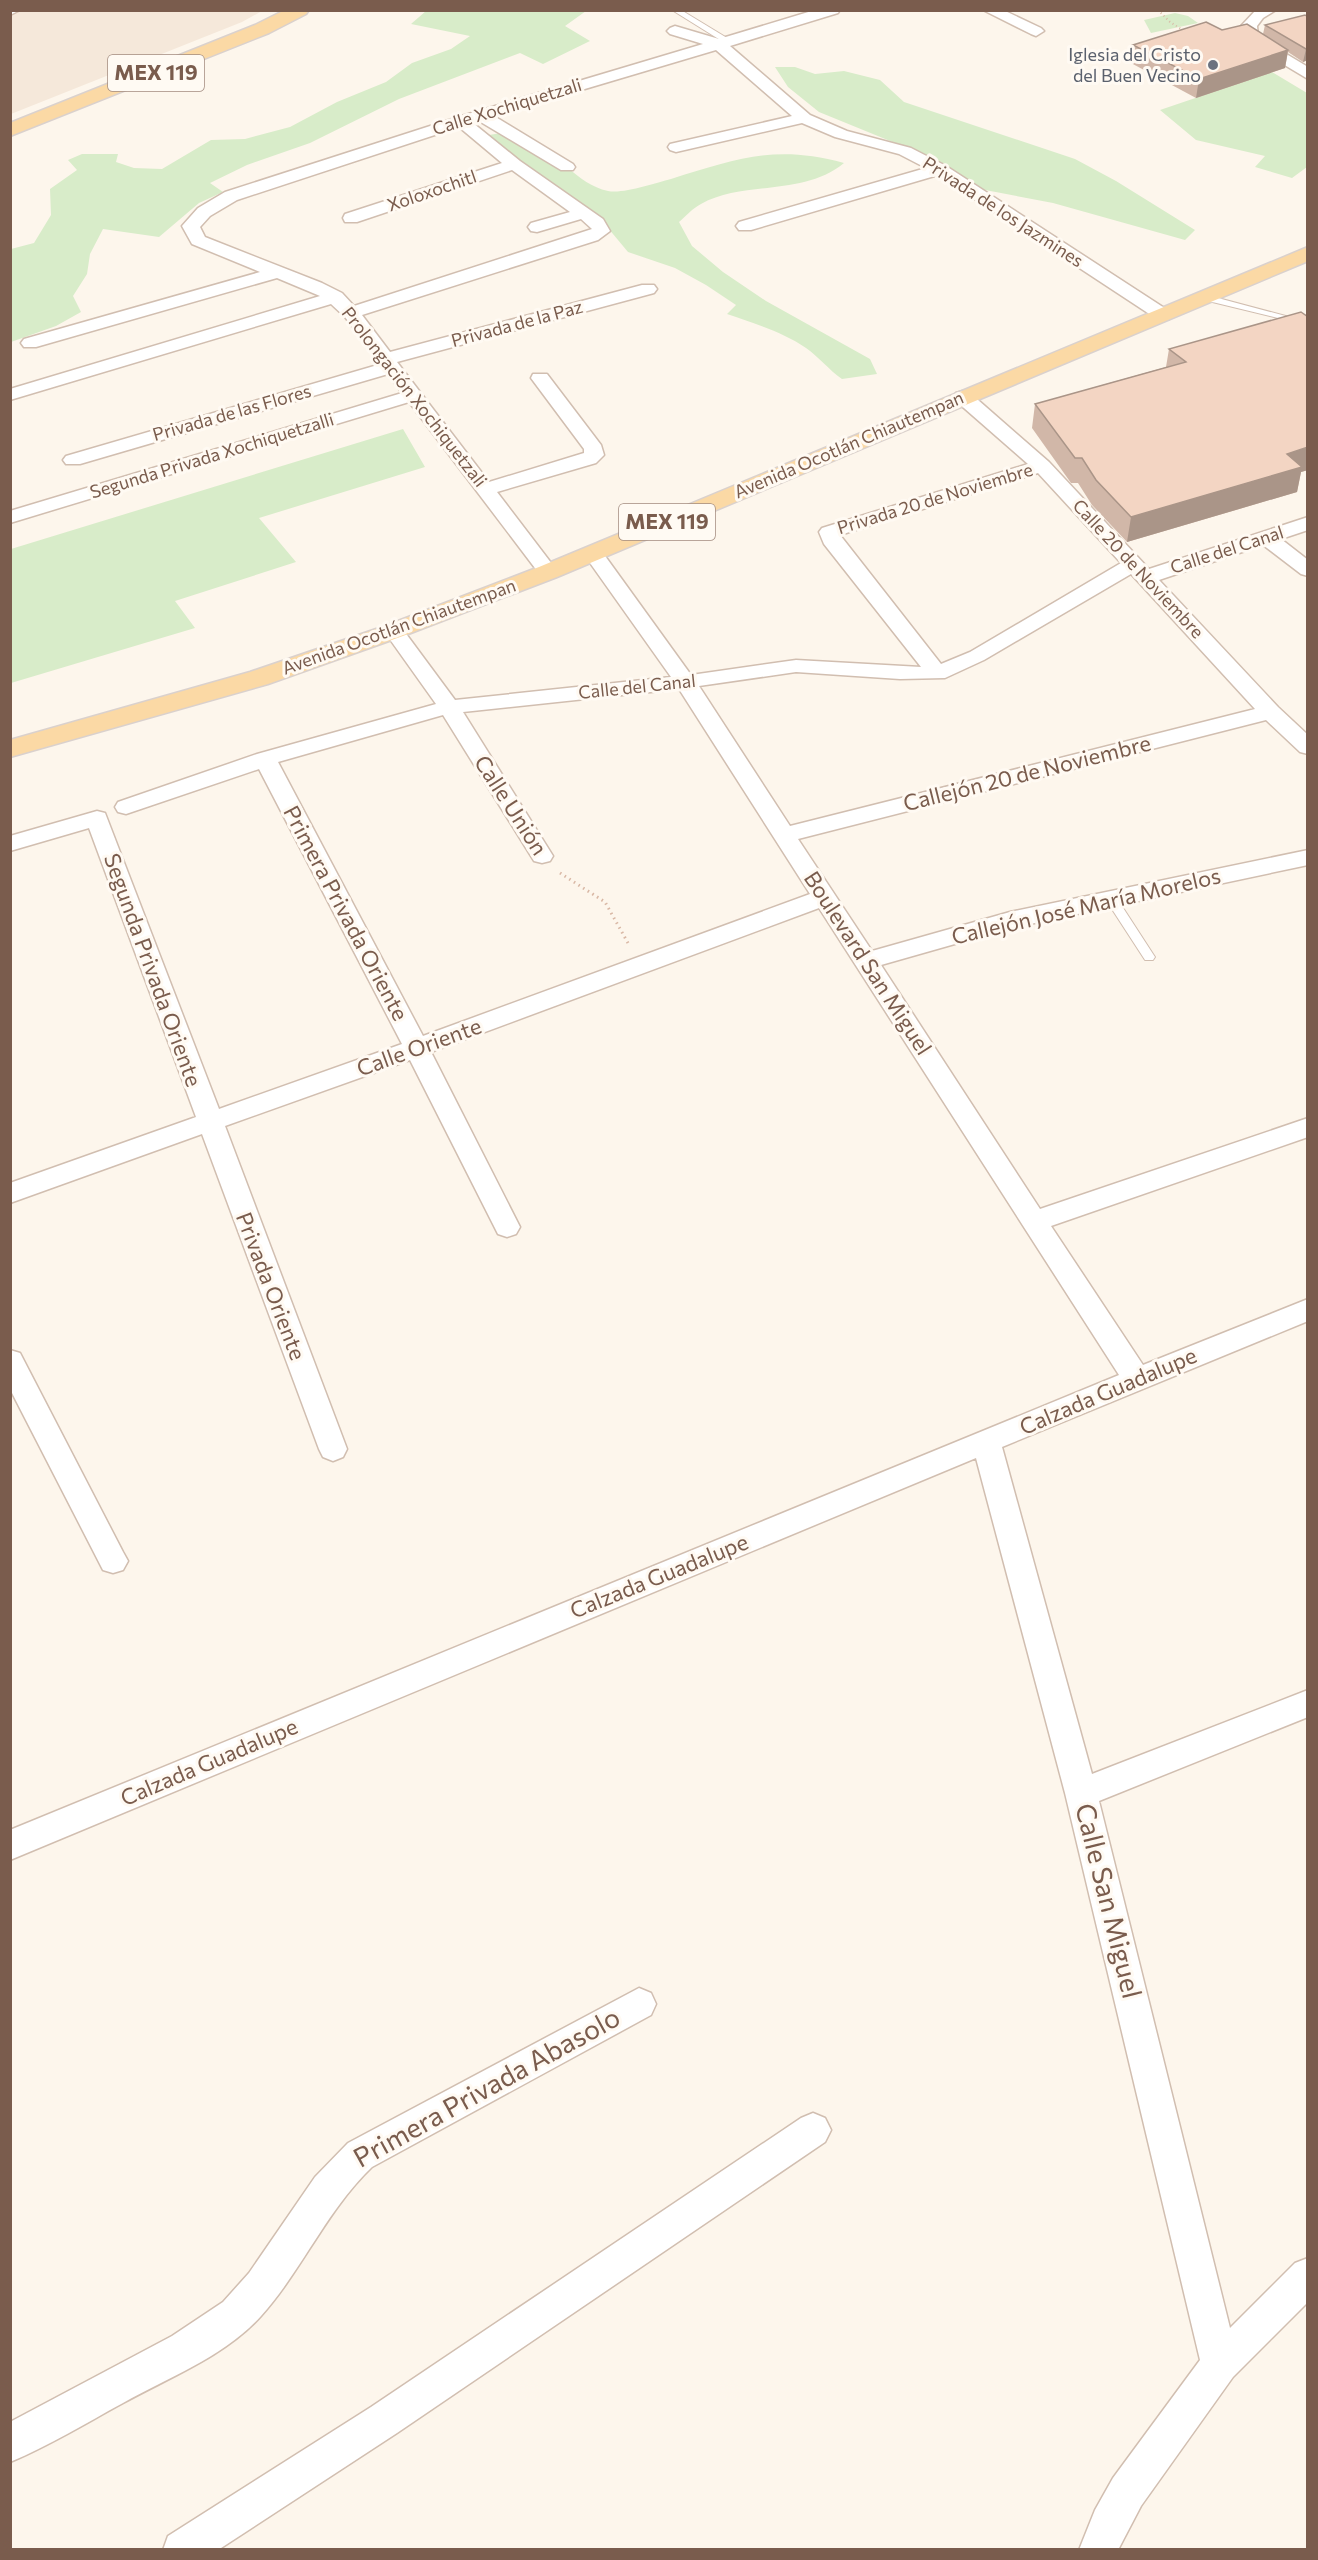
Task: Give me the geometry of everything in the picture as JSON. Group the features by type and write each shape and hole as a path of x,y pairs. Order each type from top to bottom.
{"main road":[{"name":"MEX 119","path":"10,120 129,75 276,10"},
{"name":"MEX 119","path":"10,130 262,29 300,10"},
{"name":"Avenida Ocotlán Chiautempan","path":"10,749 259,678 394,631 548,572 1308,253"}],"street":[{"name":"Calle Xochiquetzali","path":"191,226 204,212 231,196 461,121 833,10"},
{"path":"990,10 1036,31"},
{"path":"1269,10 1258,15 1249,26 1251,39 1308,74"},
{"path":"675,31 724,43"},
{"name":"Privada de los Jazmines","path":"724,43 804,117 841,134 905,151 940,169 1163,315"},
{"path":"481,115 567,167"},
{"path":"676,147 804,117"},
{"path":"351,313 592,236 601,231 597,223 514,164 461,121"},
{"name":"Xoloxochitl","path":"351,218 514,164"},
{"path":"745,226 940,169"},
{"path":"537,227 583,213"},
{"name":"Prolongación Xochiquetzali","path":"191,226 198,240 278,272 310,282 336,297 351,313 548,572"},
{"path":"30,343 278,272"},
{"name":"Privada de la Paz","path":"388,363 648,289"},
{"path":"10,395 336,297"},
{"name":"Privada de las Flores","path":"73,460 388,363"},
{"path":"486,489 589,459 594,455 594,449 540,378"},
{"name":"Segunda Privada Xochiquetzalli","path":"10,517 414,395"},
{"name":"Calle 20 de Noviembre","path":"963,397 1042,466 1270,712 1308,747"},
{"name":"Privada 20 de Noviembre","path":"937,673 831,540 829,532 1042,466"},
{"name":"Calle del Canal","path":"126,807 265,759 449,707 685,682 796,666 900,673 937,673 976,656 1140,570 1266,537 1308,523"},
{"path":"1266,537 1308,570"},
{"name":"Boulevard San Miguel","path":"593,553 685,682 1136,1378"},
{"name":"Calle Unión","path":"394,631 449,707 542,856"},
{"name":"Callejón 20 de Noviembre","path":"785,835 1270,712"},
{"name":"Primera Privada Oriente","path":"265,759 417,1048 507,1227"},
{"name":"Segunda Privada Oriente","path":"10,844 97,818 209,1122"},
{"name":"Callejón José María Morelos","path":"867,961 1010,920 1112,900 1308,856"},
{"name":"Calle Oriente","path":"10,1193 417,1048 825,897"},
{"name":"Privada Oriente","path":"209,1122 333,1449"},
{"path":"1035,1221 1308,1127"},
{"name":"Calzada Guadalupe","path":"11,1844 1136,1378 1308,1309"},
{"path":"10,1361 113,1561"},
{"name":"Calle San Miguel","path":"986,1442 1081,1793 1220,2364"},
{"path":"1081,1793 1308,1703"},
{"name":"Primera Privada Abasolo","path":"10,2443 186,2349 230,2322 267,2280 326,2189 342,2169 360,2155 639,2004"},
{"path":"182,2550 384,2420 813,2130"},
{"path":"1098,2550 1109,2524 1128,2492 1220,2364 1308,2276"}],"lane":[{"path":"675,10 724,43"},
{"path":"1203,297 1285,316 1308,326"},
{"path":"1112,900 1149,957"}],"path":[{"path":"1158,10 1170,22 1192,36"},
{"name":"Calle Unión","path":"542,856 563,876 605,902 641,965"}],"shaded area":[{"path":"11,11 262,11 242,22 11,114"}],"green space":[{"path":"426,11 586,11 565,26 590,41 543,64 520,53 399,99 310,143 247,165 210,183 223,192 199,203 159,237 103,229 90,254 87,274 73,296 81,312 56,326 11,342 11,249 34,243 51,215 50,189 77,170 68,160 82,154 118,154 116,162 134,168 162,169 211,140 245,139 290,127 337,102 386,82 412,63 451,49 470,36 411,24"},
{"path":"1175,13 1188,16 1198,23 1151,33 1144,20"},
{"path":"775,67 795,67 815,74 844,71 880,80 904,102 1075,159 1116,181 1195,230 1185,240 1053,203 980,189 922,154 819,112 788,87"},
{"path":"1272,72 1307,93 1307,167 1292,178 1255,167 1265,156 1196,140 1160,110"},
{"path":"507,132 542,146 586,182 615,192 640,188 716,165 756,156 797,155 844,163 828,174 792,185 735,192 718,197 698,206 679,222 692,246 723,272 766,301 870,359 877,374 842,379 797,342 768,328 727,314 736,305 706,285 675,268 628,252 603,222 494,145 489,135"},
{"path":"403,429 425,467 259,518 296,562 175,601 195,628 11,683 11,549"}],"building":[{"path":"1305,15 1308,17 1308,49 1265,25"},
{"path":"1206,22 1222,30 1247,24 1288,50 1199,79 1133,45"},
{"path":"1301,312 1308,317 1308,447 1287,454 1302,467 1131,517 1096,480 1082,458 1075,458 1035,404 1186,362 1169,349"}],"place":[{"name":"Iglesia del Cristo del Buen Vecino","path":"1213,65"}]}
